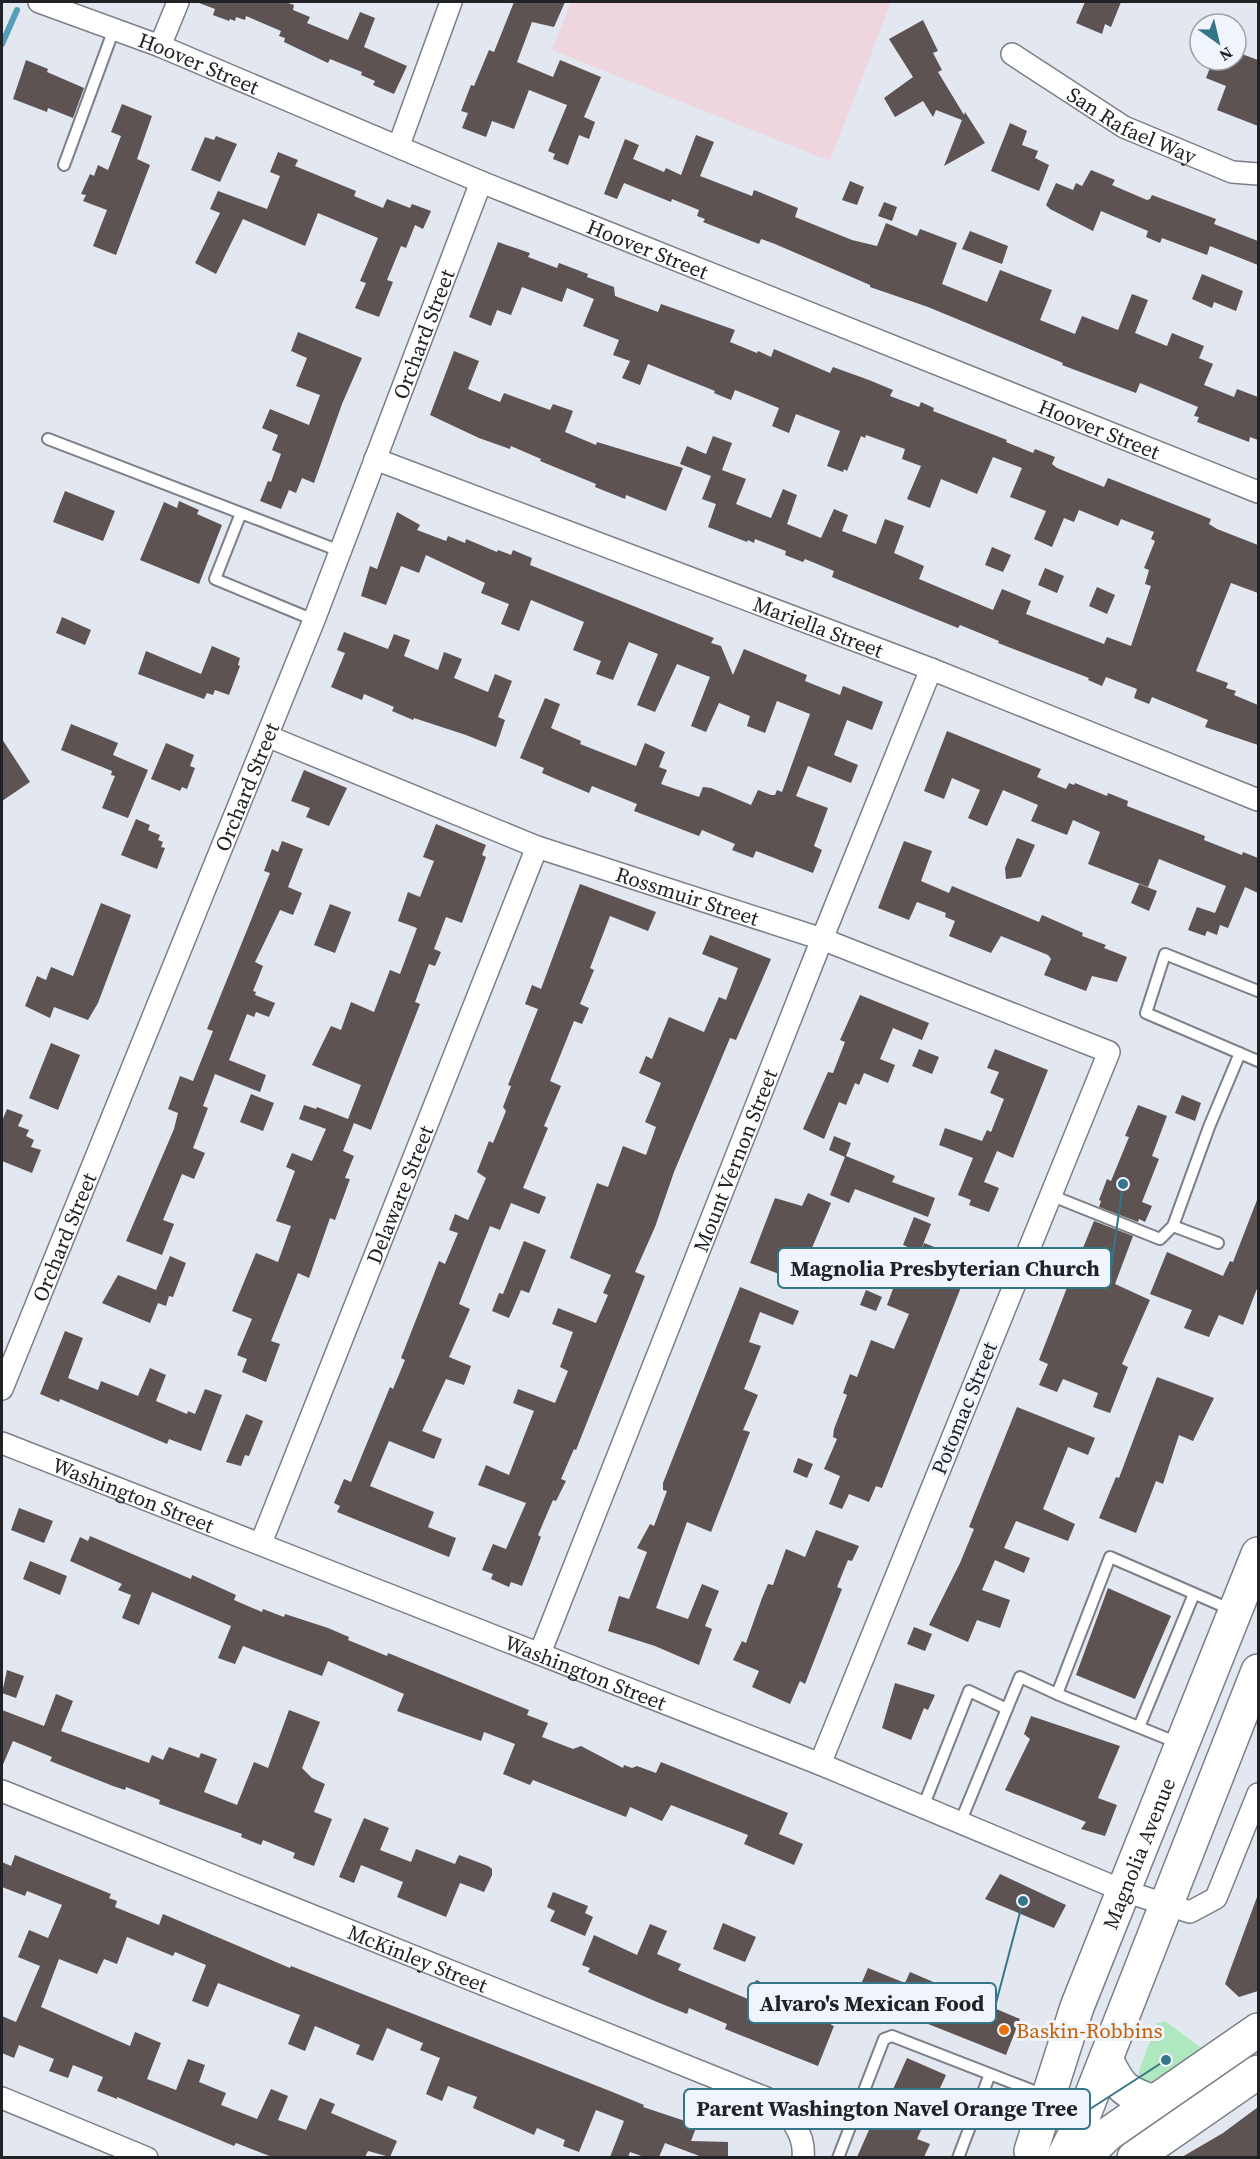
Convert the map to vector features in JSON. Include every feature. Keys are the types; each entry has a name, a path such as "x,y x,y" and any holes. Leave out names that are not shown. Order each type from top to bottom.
{"main road":[{"name":"Magnolia Avenue","path":"1033,2157 1031,2151 1047,2096 1077,2007 1258,1554"},
{"name":"Magnolia Avenue","path":"1063,2157 1081,2122 1258,1671"},
{"path":"1083,2157 1108,2134 1258,2030"},
{"path":"1106,2059 1117,2082 1127,2093 1154,2102"},
{"path":"1134,2157 1258,2072"}],"street":[{"name":"Hoover Street","path":"39,2 160,46 399,145 481,182 1258,492"},
{"path":"160,46 178,2"},
{"path":"399,145 451,2"},
{"name":"San Rafael Way","path":"1012,54 1124,127 1232,172 1258,174"},
{"name":"Orchard Street","path":"2,1389 314,620 481,182"},
{"name":"Mariella Street","path":"375,459 931,669 1258,800"},
{"name":"Mount Vernon Street","path":"540,1653 931,669"},
{"name":"Rossmuir Street","path":"267,736 537,847 822,939 1108,1052"},
{"name":"Delaware Street","path":"261,1543 537,847"},
{"name":"Potomac Street","path":"820,1764 1108,1052"},
{"name":"Washington Street","path":"2,1443 820,1764 1124,1891 1167,1906 1190,1912 1216,1898 1254,1816 1258,1794"},
{"name":"McKinley Street","path":"2,1791 766,2098 783,2109 799,2131 803,2157"},
{"path":"2,2098 147,2157"}],"lane":[{"path":"64,165 114,29"},
{"path":"48,439 340,550"},
{"path":"241,513 215,579 314,620"},
{"path":"1258,992 1165,954 1146,1013 1258,1061"},
{"path":"1050,1196 1160,1239 1173,1226 1209,1127 1240,1053"},
{"path":"1173,1226 1218,1243"},
{"path":"1057,1694 1110,1557 1236,1612"},
{"path":"1139,1727 1194,1594"},
{"path":"960,1823 1020,1677 1182,1745"},
{"path":"923,1807 969,1691 1007,1709"},
{"path":"838,2157 884,2039 892,2036 1047,2096"},
{"path":"958,2157 990,2074"}],"shaded area":[{"path":"571,2 891,2 830,161 552,50"}],"green space":[{"path":"1165,2021 1204,2050 1164,2078 1156,2081 1139,2079 1139,2071 1157,2023"}],"building":[{"path":"285,2 294,5 293,10 310,17 307,23 348,40 360,12 375,18 364,47 407,66 394,94 373,85 375,81 361,75 362,72 330,59 328,63 284,42 285,38 279,36 281,31 246,16 245,20 236,17 235,21 230,19 229,21 213,15 215,9 199,3"},
{"path":"514,2 565,2 554,27 532,22 517,62 553,77 560,60 601,77 584,117 595,122 589,139 579,135 568,165 553,159 555,154 548,151 567,105 529,90 514,129 492,121 486,137 462,128 468,113 461,111 471,85 474,86 489,50 494,52"},
{"path":"1085,2 1121,2 1111,27 1105,24 1102,34 1076,23"},
{"path":"923,20 938,51 933,53 942,70 938,72 964,115 965,112 985,143 944,166 962,120 936,110 933,117 923,101 895,117 884,98 913,77 889,39"},
{"path":"1248,56 1258,60 1258,126 1217,110 1226,86 1206,78 1208,72 1248,72"},
{"path":"26,60 84,88 73,118 48,108 47,112 13,99"},
{"path":"122,104 152,116 137,159 150,165 116,255 93,246 107,210 83,201 86,195 81,194 90,174 94,176 98,165 108,170 121,136 111,132"},
{"path":"1010,123 1027,131 1022,145 1038,151 1035,158 1049,165 1039,191 991,171"},
{"path":"696,135 714,142 700,176 752,196 754,190 798,208 795,217 852,240 877,246 886,223 917,236 920,229 957,243 942,284 987,302 1000,270 1052,290 1040,320 1075,334 1082,316 1118,330 1132,294 1148,300 1135,333 1167,346 1172,333 1204,346 1199,358 1213,364 1204,385 1234,397 1237,389 1258,397 1258,440 1250,437 1249,442 1197,422 1199,417 1194,416 1198,407 1140,383 1136,393 1062,365 1063,363 928,307 870,287 870,285 775,244 761,239 759,244 703,222 705,219 697,216 699,210 672,199 671,202 624,183 617,199 604,194 625,139 639,145 633,159 664,172 666,168 681,175"},
{"path":"216,136 237,144 220,182 191,170 205,137 214,140"},
{"path":"278,152 298,160 295,166 356,191 354,196 383,208 387,199 410,208 412,204 431,211 423,229 415,225 406,248 401,246 387,280 393,282 379,317 355,308 366,283 360,281 378,238 318,213 305,246 243,219 216,274 195,263 220,213 210,209 218,191 267,209 280,176 270,172"},
{"path":"1091,170 1115,180 1112,185 1147,200 1152,195 1216,219 1214,224 1258,241 1258,265 1210,246 1207,255 1162,238 1160,243 1146,237 1148,231 1101,211 1093,231 1046,205 1056,183 1073,190 1076,183 1082,186"},
{"path":"850,181 864,187 857,205 842,200"},
{"path":"884,202 897,207 892,221 878,216"},
{"path":"970,231 1008,246 1002,264 962,249"},
{"path":"498,242 530,253 528,257 557,268 559,263 588,274 587,277 614,287 615,296 658,312 661,304 735,330 730,342 757,353 758,351 771,357 774,349 830,373 833,367 869,380 893,390 890,396 919,407 921,402 934,408 933,411 1007,440 1006,442 1033,453 1035,449 1055,457 1052,464 1057,468 1104,487 1108,478 1211,519 1209,524 1217,529 1258,545 1258,593 1231,583 1196,671 1228,683 1226,688 1236,691 1234,695 1258,705 1258,745 1205,727 1208,720 1152,697 1149,704 1134,698 1137,689 1106,677 1102,686 1088,680 1089,678 998,643 999,641 960,625 958,628 832,577 834,571 805,559 803,562 785,555 786,551 755,539 754,543 748,540 747,542 708,527 716,504 702,499 711,476 680,464 687,446 706,454 713,436 732,443 722,470 746,479 736,504 771,518 783,489 797,495 787,524 821,538 834,509 848,515 842,531 876,544 885,519 904,526 894,553 924,566 919,579 993,610 1002,589 1031,601 1026,614 1104,644 1107,637 1131,646 1151,586 1145,584 1149,570 1144,568 1155,541 1151,539 1154,532 1121,519 1118,526 1079,510 1074,522 1064,518 1052,547 1034,539 1046,511 1010,497 1022,468 993,457 977,494 941,479 930,508 907,499 921,466 902,459 905,449 866,435 865,438 861,436 847,471 844,469 843,472 827,466 840,431 796,414 789,433 772,426 779,408 735,390 731,400 714,393 715,391 648,364 640,385 622,378 630,361 613,355 619,340 583,326 594,299 567,288 562,302 522,287 511,315 497,310 491,326 469,317"},
{"path":"1202,274 1243,291 1236,311 1214,302 1212,308 1192,299"},
{"path":"298,332 362,358 342,404 314,483 302,478 296,493 289,490 281,509 260,501 268,481 271,482 281,454 272,450 278,435 262,428 270,409 309,425 320,395 296,386 307,358 291,351"},
{"path":"454,351 479,361 468,389 500,402 504,393 550,410 553,404 573,411 565,432 596,445 597,442 683,468 666,511 626,495 625,499 595,487 596,484 540,461 541,459 511,446 510,449 479,438 430,415"},
{"path":"65,491 115,511 103,541 53,522"},
{"path":"179,501 199,510 197,514 222,525 199,584 140,560 164,502 177,508"},
{"path":"397,512 420,525 417,530 446,541 448,536 465,543 466,539 497,552 498,550 511,555 513,550 532,558 530,565 714,638 711,643 721,646 733,675 744,649 807,675 805,681 840,695 843,686 883,702 872,730 847,720 834,755 858,765 851,783 808,766 796,796 828,808 814,846 822,850 813,873 756,851 753,858 732,850 735,844 702,830 699,836 634,811 637,804 592,786 589,793 542,773 544,768 520,758 545,698 560,704 551,728 581,741 580,744 636,766 645,743 665,752 659,767 667,770 661,784 699,797 703,787 711,788 751,805 758,790 771,795 775,795 777,790 782,792 810,714 777,701 765,733 747,726 750,716 719,703 706,732 691,726 710,677 677,664 655,712 637,705 658,654 629,642 613,680 596,674 601,661 573,650 584,622 531,600 519,631 501,624 509,604 481,593 485,583 426,555 419,573 401,566 386,605 361,596 370,566 377,569"},
{"path":"992,547 1011,555 1003,572 985,565"},
{"path":"1045,568 1064,576 1057,593 1038,585"},
{"path":"1097,587 1115,595 1107,614 1089,606"},
{"path":"62,617 91,630 85,645 56,633"},
{"path":"344,632 388,649 394,634 410,640 404,656 438,670 444,652 462,659 454,678 488,692 495,674 512,681 498,717 505,720 496,747 414,718 413,720 392,711 394,707 364,694 362,700 331,687 345,653 337,650"},
{"path":"212,646 240,658 238,665 240,666 229,695 215,690 213,695 207,693 204,699 138,674 146,651 201,674"},
{"path":"71,724 118,743 113,755 148,770 128,818 102,808 115,776 111,775 112,771 61,750"},
{"path":"947,731 1041,769 1037,777 1066,789 1069,783 1074,785 1075,783 1107,796 1108,793 1128,801 1127,806 1205,836 1204,840 1242,855 1243,852 1258,858 1258,893 1245,887 1228,928 1220,925 1217,935 1207,931 1205,936 1188,930 1197,907 1215,913 1226,886 1159,859 1148,887 1088,864 1100,832 1073,820 1067,835 1031,821 1038,805 1003,790 987,826 968,818 980,790 952,778 944,799 924,791"},
{"path":"2,739 30,782 2,801"},
{"path":"166,743 194,755 190,766 195,768 187,789 182,787 180,791 151,779"},
{"path":"304,770 347,788 329,826 306,817 310,808 291,801"},
{"path":"136,819 150,825 148,830 160,835 158,840 163,842 161,847 165,848 157,869 121,855"},
{"path":"436,824 486,845 482,855 486,857 462,923 446,917 434,949 441,952 435,966 429,964 415,1002 420,1004 371,1130 354,1123 343,1151 354,1156 345,1178 350,1179 335,1220 330,1218 309,1278 298,1273 271,1341 280,1344 266,1382 242,1372 247,1359 237,1355 252,1319 232,1311 256,1253 278,1262 291,1226 276,1221 295,1171 286,1167 292,1153 312,1161 326,1129 299,1119 304,1105 316,1109 317,1107 348,1119 361,1085 312,1065 331,1026 341,1030 351,1002 374,1012 390,970 400,974 417,928 398,921 408,892 420,897 434,861 423,857"},
{"path":"1017,838 1035,845 1021,877 1006,879 1005,868"},
{"path":"282,841 303,849 288,887 302,893 293,915 280,910 255,962 263,966 253,991 256,992 255,995 275,1003 269,1017 256,1012 254,1017 247,1014 229,1060 266,1075 260,1092 215,1074 203,1106 208,1108 193,1148 205,1153 194,1179 182,1174 163,1220 174,1224 162,1255 126,1241 174,1129 178,1113 168,1109 180,1076 193,1081 213,1031 207,1029 270,873 264,871 272,849 278,852"},
{"path":"904,841 932,851 921,881 949,893 952,886 1039,922 1042,915 1083,933 1082,936 1106,945 1104,948 1127,957 1117,982 1092,976 1086,991 1044,975 1051,959 1048,955 1001,936 991,953 949,936 955,921 945,917 946,913 917,902 909,920 878,908"},
{"path":"580,884 656,912 648,931 610,916 590,968 594,970 580,1004 589,1008 582,1024 574,1021 550,1081 561,1086 544,1126 548,1128 523,1188 546,1197 539,1214 511,1203 500,1230 490,1226 459,1304 470,1309 449,1357 471,1366 464,1385 446,1379 422,1431 442,1439 434,1459 389,1441 370,1486 434,1512 428,1527 456,1538 449,1557 337,1512 340,1506 334,1503 344,1479 351,1482 390,1387 393,1389 405,1360 401,1358 439,1261 445,1264 458,1233 449,1230 455,1214 468,1220 486,1178 477,1172 489,1141 493,1143 506,1111 503,1107 511,1086 508,1085 538,1009 525,1004 532,985 541,989"},
{"path":"1139,884 1157,891 1149,911 1131,903"},
{"path":"101,903 131,915 98,1003 88,1020 54,1007 50,1018 25,1006 37,976 46,980 51,967 73,976"},
{"path":"330,904 351,912 335,953 314,945"},
{"path":"710,935 771,959 736,1040 730,1038 674,1172 655,1227 635,1272 645,1276 576,1450 574,1449 561,1479 566,1481 556,1501 553,1500 538,1535 541,1537 522,1586 511,1582 509,1587 491,1579 493,1574 482,1570 493,1544 506,1549 526,1503 478,1485 486,1465 509,1475 534,1411 513,1403 518,1389 555,1403 568,1371 560,1367 573,1332 552,1324 558,1308 596,1323 608,1295 603,1293 611,1275 570,1258 597,1183 608,1187 623,1146 646,1155 656,1127 645,1122 661,1083 639,1073 646,1056 652,1059 669,1017 704,1032 719,997 726,1000 738,968 702,954"},
{"path":"860,995 929,1023 922,1040 893,1028 880,1059 895,1065 888,1083 864,1073 859,1085 855,1083 846,1105 839,1102 824,1139 803,1129 828,1072 833,1073 845,1042 840,1040"},
{"path":"51,1043 80,1055 58,1110 29,1098"},
{"path":"919,1049 939,1057 932,1074 912,1066"},
{"path":"995,1049 1048,1070 1013,1158 997,1151 984,1182 999,1188 989,1212 969,1205 971,1200 958,1195 973,1158 939,1145 945,1128 982,1141 987,1130 991,1132 1004,1099 990,1093 999,1072 987,1068"},
{"path":"251,1094 274,1103 263,1131 240,1122"},
{"path":"1182,1095 1201,1103 1195,1121 1175,1113"},
{"path":"1138,1105 1167,1116 1152,1156 1159,1159 1142,1202 1152,1206 1145,1222 1139,1219 1138,1222 1099,1207 1101,1201 1099,1200 1107,1179 1111,1181 1129,1137 1125,1136"},
{"path":"7,1109 23,1115 18,1126 29,1130 26,1136 34,1140 31,1147 41,1150 32,1173 2,1161 2,1121"},
{"path":"834,1136 851,1143 846,1156 895,1176 892,1182 935,1198 928,1217 855,1189 849,1203 830,1195 845,1157 829,1150"},
{"path":"808,1193 831,1203 806,1262 811,1264 803,1283 750,1263 775,1198 802,1206"},
{"path":"1257,1200 1258,1286 1243,1325 1219,1315 1209,1337 1184,1328 1192,1310 1150,1294 1167,1252 1223,1276 1230,1261 1233,1262"},
{"path":"914,1217 931,1224 920,1252 903,1245"},
{"path":"1094,1221 1133,1236 1115,1284 1150,1300 1122,1364 1128,1367 1110,1413 1093,1407 1098,1393 1063,1379 1057,1392 1039,1385 1048,1364 1039,1360 1068,1285 1063,1283 1074,1258 1078,1260"},
{"path":"524,1241 546,1250 529,1293 521,1290 509,1318 492,1311 499,1293 503,1294"},
{"path":"924,1243 968,1260 962,1276 965,1277 882,1488 876,1486 869,1502 849,1494 842,1509 829,1504 840,1476 824,1469 837,1439 833,1437 834,1429 847,1395 843,1393 850,1374 857,1377 871,1340 894,1349 909,1314 887,1305 897,1278 909,1282"},
{"path":"170,1256 186,1263 173,1297 169,1296 166,1306 158,1303 150,1323 102,1303 118,1275 156,1290"},
{"path":"740,1287 799,1311 793,1325 760,1312 749,1342 761,1346 744,1389 758,1395 743,1430 750,1432 711,1532 687,1522 656,1608 688,1619 702,1584 719,1591 705,1626 712,1629 699,1665 655,1646 608,1631 619,1596 629,1599 647,1552 637,1548 650,1524 654,1526 667,1491 663,1490 663,1483"},
{"path":"866,1290 882,1297 876,1311 860,1305"},
{"path":"65,1331 83,1338 68,1378 98,1390 101,1381 138,1396 150,1368 166,1375 156,1401 187,1414 188,1411 195,1414 205,1389 222,1395 201,1451 169,1439 167,1444 60,1399 59,1402 40,1394"},
{"path":"1157,1377 1214,1398 1193,1441 1179,1435 1163,1484 1156,1481 1136,1533 1099,1518 1116,1477 1119,1478"},
{"path":"1017,1407 1095,1438 1088,1455 1068,1447 1043,1509 1075,1524 1068,1541 1016,1521 1004,1548 1030,1558 1024,1573 995,1560 982,1590 1010,1600 1000,1628 977,1620 968,1642 929,1625 974,1529 969,1527"},
{"path":"246,1414 263,1421 249,1456 245,1455 241,1466 226,1462"},
{"path":"798,1458 813,1464 807,1478 793,1472"},
{"path":"19,1508 53,1521 44,1543 11,1530"},
{"path":"816,1530 859,1546 852,1561 848,1560 837,1587 842,1589 805,1684 800,1681 790,1704 752,1687 759,1671 733,1660 742,1641 746,1643 762,1598 768,1584 773,1585 786,1549 805,1557"},
{"path":"90,1536 191,1579 192,1575 236,1595 234,1600 262,1612 263,1609 284,1617 285,1614 328,1628 349,1637 348,1640 387,1656 388,1653 529,1710 527,1715 548,1723 542,1737 573,1749 581,1746 623,1768 624,1765 632,1768 637,1766 656,1773 661,1762 788,1813 779,1834 803,1844 794,1865 744,1844 748,1835 671,1805 662,1821 630,1807 626,1817 533,1780 530,1785 503,1774 515,1744 484,1732 481,1741 397,1711 404,1694 328,1661 322,1676 243,1646 235,1664 218,1658 231,1626 152,1592 139,1625 122,1618 131,1595 118,1590 122,1584 70,1561 80,1537 88,1541"},
{"path":"30,1561 67,1576 60,1595 23,1579"},
{"path":"1108,1588 1171,1616 1135,1699 1076,1675"},
{"path":"914,1627 932,1634 925,1651 907,1644"},
{"path":"7,1670 24,1676 16,1698 2,1693"},
{"path":"895,1683 935,1695 928,1710 924,1708 911,1740 882,1728"},
{"path":"56,1694 73,1701 61,1731 149,1763 152,1755 163,1760 169,1747 199,1758 201,1753 217,1759 204,1792 237,1805 254,1762 268,1768 289,1710 320,1722 302,1768 312,1778 325,1784 314,1812 332,1819 314,1866 293,1858 295,1853 263,1840 261,1845 241,1837 242,1834 159,1804 160,1800 126,1787 125,1790 113,1786 50,1761 52,1757 13,1741 2,1767 2,1710 44,1726"},
{"path":"1031,1716 1120,1746 1098,1798 1117,1805 1105,1836 1081,1829 1086,1822 1005,1790 1030,1739 1024,1734"},
{"path":"364,1818 389,1828 380,1850 411,1862 416,1849 455,1864 459,1855 488,1866 492,1869 492,1875 484,1892 460,1883 446,1917 397,1897 403,1882 361,1865 354,1883 339,1877"},
{"path":"15,1855 111,1894 109,1898 117,1901 115,1907 159,1925 163,1914 290,1968 291,1966 610,2091 644,2105 643,2107 697,2125 691,2141 728,2142 728,2157 702,2157 665,2143 659,2157 644,2157 630,2152 628,2157 610,2157 624,2121 596,2110 579,2152 563,2146 565,2140 537,2128 534,2135 473,2108 477,2097 448,2086 442,2101 426,2094 440,2058 420,2050 423,2043 387,2028 373,2061 356,2054 360,2045 315,2026 305,2051 288,2044 300,2015 218,1983 208,2007 192,2001 206,1965 175,1952 173,1956 127,1937 117,1964 104,1959 97,1974 59,1959 41,2007 130,2046 135,2032 161,2043 147,2079 176,2090 188,2059 205,2065 199,2082 226,2093 221,2105 257,2119 271,2089 288,2096 278,2120 306,2130 320,2098 335,2104 331,2113 397,2141 390,2157 368,2151 365,2157 272,2157 236,2143 234,2146 117,2097 117,2099 97,2091 103,2077 73,2065 68,2078 49,2071 54,2059 19,2045 14,2058 2,2053 2,2016 16,2022 40,1966 18,1957 29,1930 48,1938 62,1905 27,1891 25,1896 2,1887 2,1862 11,1866"},
{"path":"1000,1874 1066,1905 1054,1928 985,1899"},
{"path":"553,1892 588,1906 585,1913 593,1917 585,1936 550,1921 555,1911 547,1907"},
{"path":"1257,1897 1258,1991 1239,1997 1225,1984"},
{"path":"723,1923 756,1937 745,1962 713,1949"},
{"path":"650,1924 667,1931 657,1954 681,1964 678,1970 748,1999 756,1980 779,1989 770,2009 805,2023 813,2004 836,2014 831,2025 834,2026 818,2066 725,2029 727,2024 689,2008 687,2014 657,2002 588,1972 590,1968 582,1965 594,1935 637,1955"},
{"path":"868,1968 905,1983 910,1972 1020,2019 1006,2055 893,2010 895,2006 858,1991"},
{"path":"907,2058 946,2075 917,2139 930,2144 924,2157 857,2157 873,2121 878,2123"},
{"path":"1258,2107 1258,2157 1182,2157 1223,2133"}],"waterway":[{"path":"2,44 17,10"}],"place":[{"name":"Magnolia Presbyterian Church","path":"1123,1184"},
{"name":"Alvaro's Mexican Food","path":"1023,1901"},
{"name":"Baskin-Robbins","path":"1004,2030"},
{"name":"Parent Washington Navel Orange Tree","path":"1166,2060"}]}
